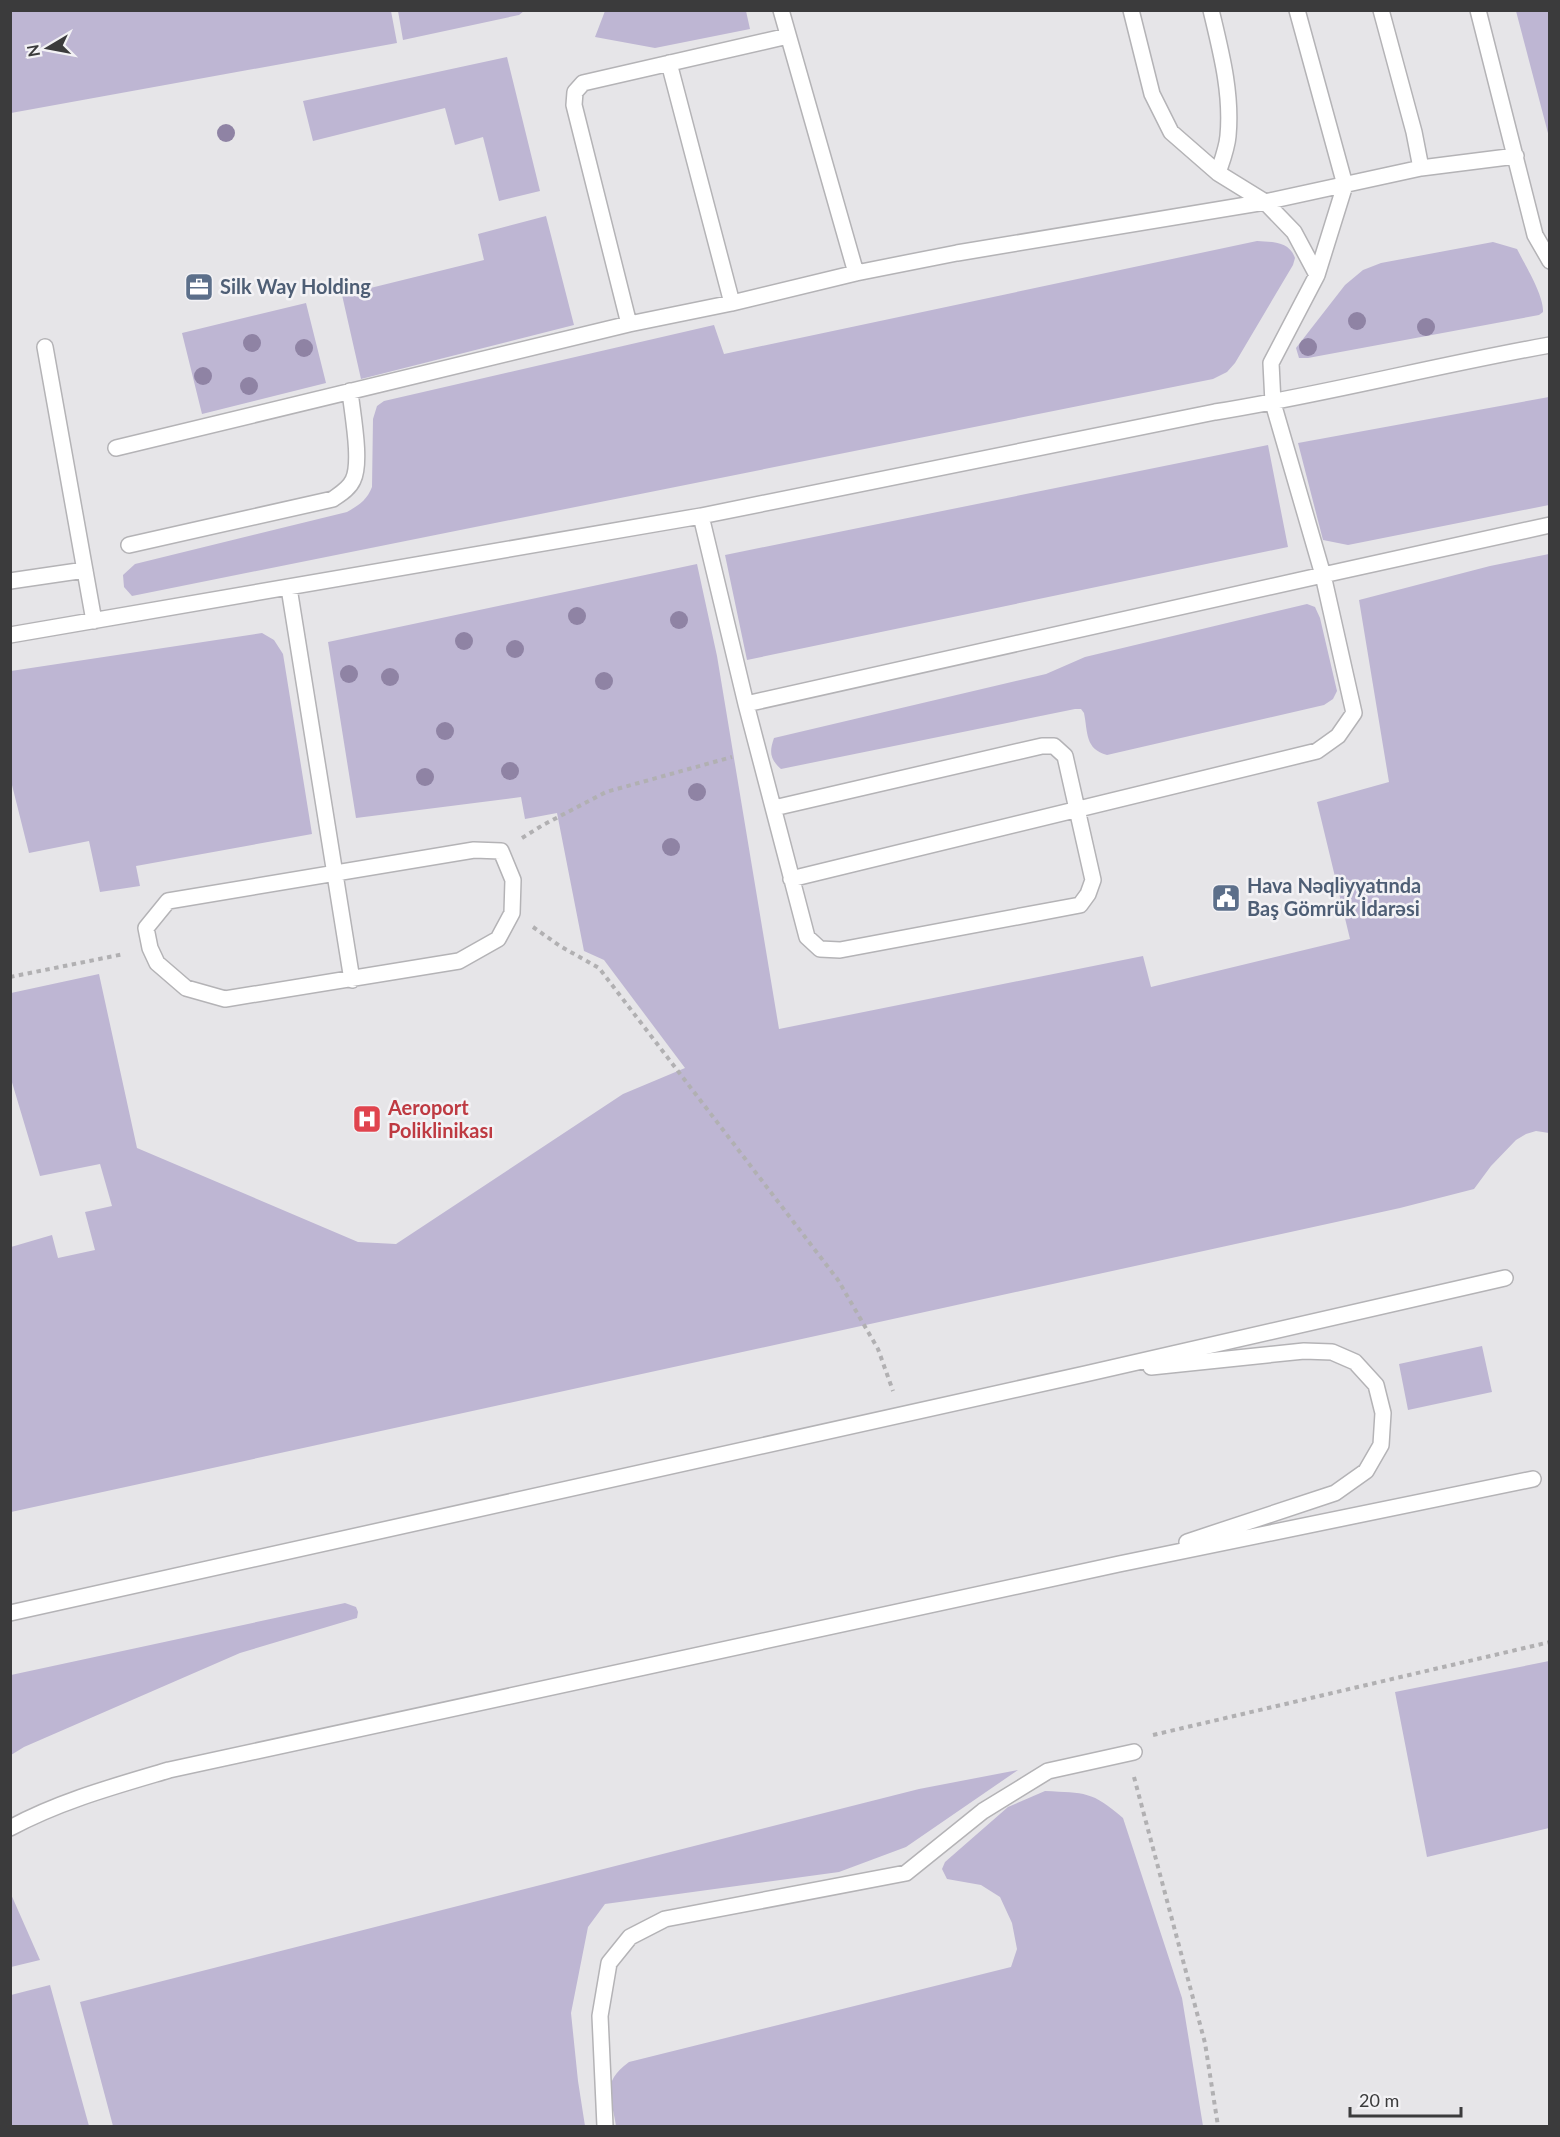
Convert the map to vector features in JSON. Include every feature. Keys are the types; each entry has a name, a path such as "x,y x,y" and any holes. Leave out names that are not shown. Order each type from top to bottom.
{"lane":[{"path":"781,10 856,273"},
{"path":"1131,10 1152,94 1171,132 1218,173 1265,202 1294,232 1317,275"},
{"path":"1211,10 1223,58 1230,108 1228,139 1218,173"},
{"path":"791,879 1317,751 1338,736 1354,713 1323,575 1273,403 1271,363 1317,275 1345,185 1298,10"},
{"path":"1381,10 1414,132 1421,168"},
{"path":"1478,10 1535,235 1550,261"},
{"path":"628,324 574,105 575,92 584,83 789,36"},
{"path":"669,63 732,303"},
{"path":"116,448 628,324 732,303 856,273 957,253 1265,202 1421,168 1516,156"},
{"path":"10,635 701,516 1273,403 1445,365 1550,345"},
{"path":"45,347 94,621"},
{"path":"129,546 333,499 347,489 354,479 357,455 350,391"},
{"path":"701,516 746,704 807,937 820,949 840,950 1080,905 1088,894 1093,880 1065,756 1054,746 1042,746 774,808"},
{"path":"746,704 1550,525"},
{"path":"10,581 85,570"},
{"path":"289,588 352,980"},
{"path":"474,850 501,851 513,880 512,913 498,939 459,961 225,999 186,988 157,963 150,948 146,928 168,901 474,850"},
{"path":"10,1613 1085,1374 1505,1278"},
{"path":"1085,1374 1304,1351 1332,1352 1355,1362 1376,1385 1383,1413 1381,1445 1366,1471 1335,1492 1119,1564"},
{"path":"10,1828 101,1790 169,1770 1119,1564 1533,1479"},
{"path":"605,2127 600,2016 609,1963 630,1937 665,1919 906,1873 983,1811 1048,1771 1134,1752"}],"path":[{"path":"501,851 543,825 606,792 758,751"},
{"path":"512,913 560,946 599,968 838,1280 878,1348 902,1414"},
{"path":"10,977 150,948"},
{"path":"1218,2127 1205,2043 1135,1782 1134,1752 1138,1738 1550,1642"}],"shaded area":[{"path":"11,10 391,11 397,43 11,113"},
{"path":"398,10 524,11 519,15 403,40"},
{"path":"605,11 746,11 750,29 655,48 595,37"},
{"path":"1516,11 1549,11 1549,137"},
{"path":"507,57 540,191 499,201 483,137 455,145 445,108 313,141 303,101"},
{"path":"546,216 574,325 361,379 342,295 484,260 478,234"},
{"path":"1257,241 1274,242 1289,248 1295,258 1293,265 1235,363 1227,372 1213,379 132,596 124,587 123,575 135,564 347,512 359,504 372,487 373,419 377,406 384,401 714,325 724,354"},
{"path":"1493,242 1517,249 1540,297 1543,312 1539,315 1299,358 1296,348 1345,285 1363,270 1381,263"},
{"path":"306,303 326,383 202,414 182,333"},
{"path":"1549,397 1549,505 1348,545 1323,540 1298,443"},
{"path":"1268,445 1288,547 747,660 725,555"},
{"path":"1549,554 1549,1133 1536,1131 1516,1140 1491,1166 1474,1189 1400,1208 11,1512 11,1247 52,1235 58,1258 95,1250 85,1212 112,1206 100,1164 40,1176 11,1079 11,993 99,974 137,1148 358,1242 396,1244 623,1094 685,1068 604,960 584,951 557,813 525,819 521,797 356,818 328,642 697,564 717,656 779,1029 1143,956 1151,987 1350,939 1317,802 1389,782 1359,600 1490,566"},
{"path":"1307,604 1315,607 1320,618 1337,691 1333,699 1324,705 1107,755 1095,749 1091,744 1084,713 1081,709 1075,709 781,769 771,755 774,738 1046,674 1085,657"},
{"path":"262,633 274,640 283,654 312,834 136,866 140,886 100,892 89,841 29,853 11,781 11,671"},
{"path":"1482,1346 1492,1392 1408,1410 1399,1364"},
{"path":"345,1603 356,1607 357,1618 240,1653 24,1747 11,1755 11,1675"},
{"path":"1549,1661 1549,1828 1427,1857 1395,1692"},
{"path":"1018,1770 906,1847 839,1872 605,1904 588,1927 571,2013 585,2126 113,2126 80,2002 919,1789"},
{"path":"1045,1791 1087,1795 1103,1803 1123,1818 1182,1998 1203,2126 616,2126 610,2091 611,2084 614,2077 629,2062 1011,1967 1017,1949 1012,1923 1000,1897 981,1885 947,1879 942,1869 945,1862 1008,1807"},
{"path":"10,1892 40,1960 11,1967 10,1967"},
{"path":"50,1985 89,2126 11,2126 11,1995"}],"place":[{"name":"Silk Way Holding","path":"199,287"},
{"name":"Hava Nəqliyyatında Baş Gömrük İdarəsi","path":"1226,898"},
{"name":"Aeroport Poliklinikası","path":"367,1119"}]}
